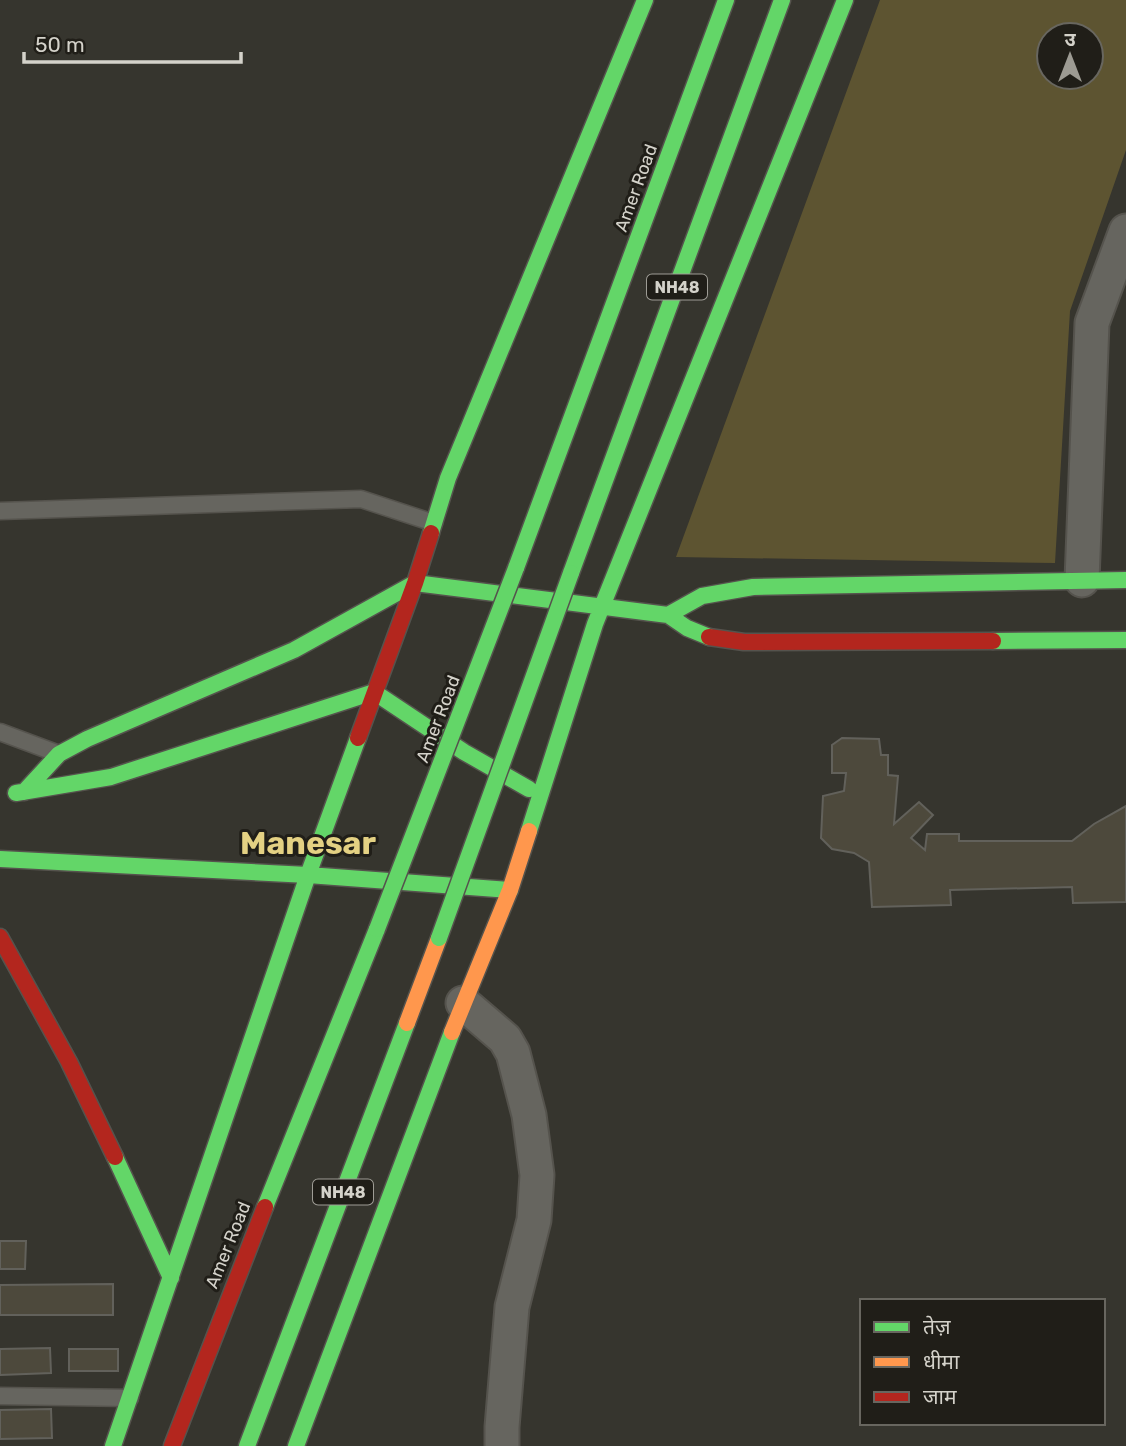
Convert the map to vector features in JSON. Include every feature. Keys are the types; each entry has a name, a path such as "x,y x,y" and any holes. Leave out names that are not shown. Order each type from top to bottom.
{"main road":[{"path":"113,1446 307,875 415,583 448,478 645,0"},
{"name":"Amer Road","path":"172,1446 219,1320 377,929 516,568 726,0"},
{"name":"NH48","path":"247,1446 439,938 782,0"},
{"path":"296,1446 463,1003 510,890 539,795 603,607 845,0"},
{"path":"668,615 702,596 753,587 1126,580"},
{"path":"24,792 59,754 87,739 294,650 415,583 668,615 692,633 717,640 1126,640"},
{"path":"374,692 464,752 539,795"},
{"path":"0,796 111,777 374,692"},
{"path":"0,859 307,875 510,890"},
{"path":"0,937 41,1009 130,1185 171,1278"}],"street":[{"path":"1082,580 1093,323 1112,307 1126,231"},
{"path":"463,1003 505,1040 513,1054 529,1115 537,1175 534,1220 512,1307 502,1446"}],"lane":[{"path":"0,512 361,499 434,523"},
{"path":"0,733 59,754"},
{"path":"0,1395 130,1398"}],"shaded area":[{"path":"880,0 1126,0 1126,150 1070,311 1055,563 676,557"}],"building":[{"path":"842,738 879,739 881,755 888,755 888,775 898,776 894,824 919,802 933,815 911,838 925,850 927,834 959,834 959,841 1072,841 1094,824 1126,806 1126,902 1073,903 1072,887 950,890 951,905 872,907 869,862 854,853 832,849 821,838 823,796 844,791 846,773 832,773 832,745"},
{"path":"0,1241 26,1241 25,1269 0,1269"},
{"path":"113,1284 113,1315 0,1315 0,1285"},
{"path":"50,1348 51,1373 0,1375 0,1349"},
{"path":"69,1349 118,1349 118,1371 69,1371"},
{"path":"51,1409 52,1438 0,1439 0,1410"}],"traffic: fast":[{"path":"431,533 448,478 645,0"},
{"path":"516,568 726,0"},
{"path":"571,573 782,0"},
{"path":"529,831 595,624 845,0"},
{"path":"377,929 516,568"},
{"path":"439,938 571,573"},
{"path":"668,615 702,596 753,587 1126,580"},
{"path":"24,792 59,754 87,739 294,650 415,583 668,615 687,628 709,637"},
{"path":"993,641 1126,640"},
{"path":"16,793 111,777 374,692 464,752 529,789"},
{"path":"113,1446 308,875 358,738"},
{"path":"0,859 308,875 510,890"},
{"path":"265,1207 377,929"},
{"path":"247,1446 407,1023"},
{"path":"296,1446 452,1032"},
{"path":"115,1157 171,1278"}],"traffic: slow":[{"path":"452,1032 510,890 529,831"},
{"path":"407,1023 439,938"}],"traffic: jam":[{"path":"358,738 431,533"},
{"path":"709,637 744,642 993,641"},
{"path":"0,937 69,1062 115,1157"},
{"path":"172,1446 265,1207"}],"district":[{"name":"Manesar","path":"308,843"}]}
